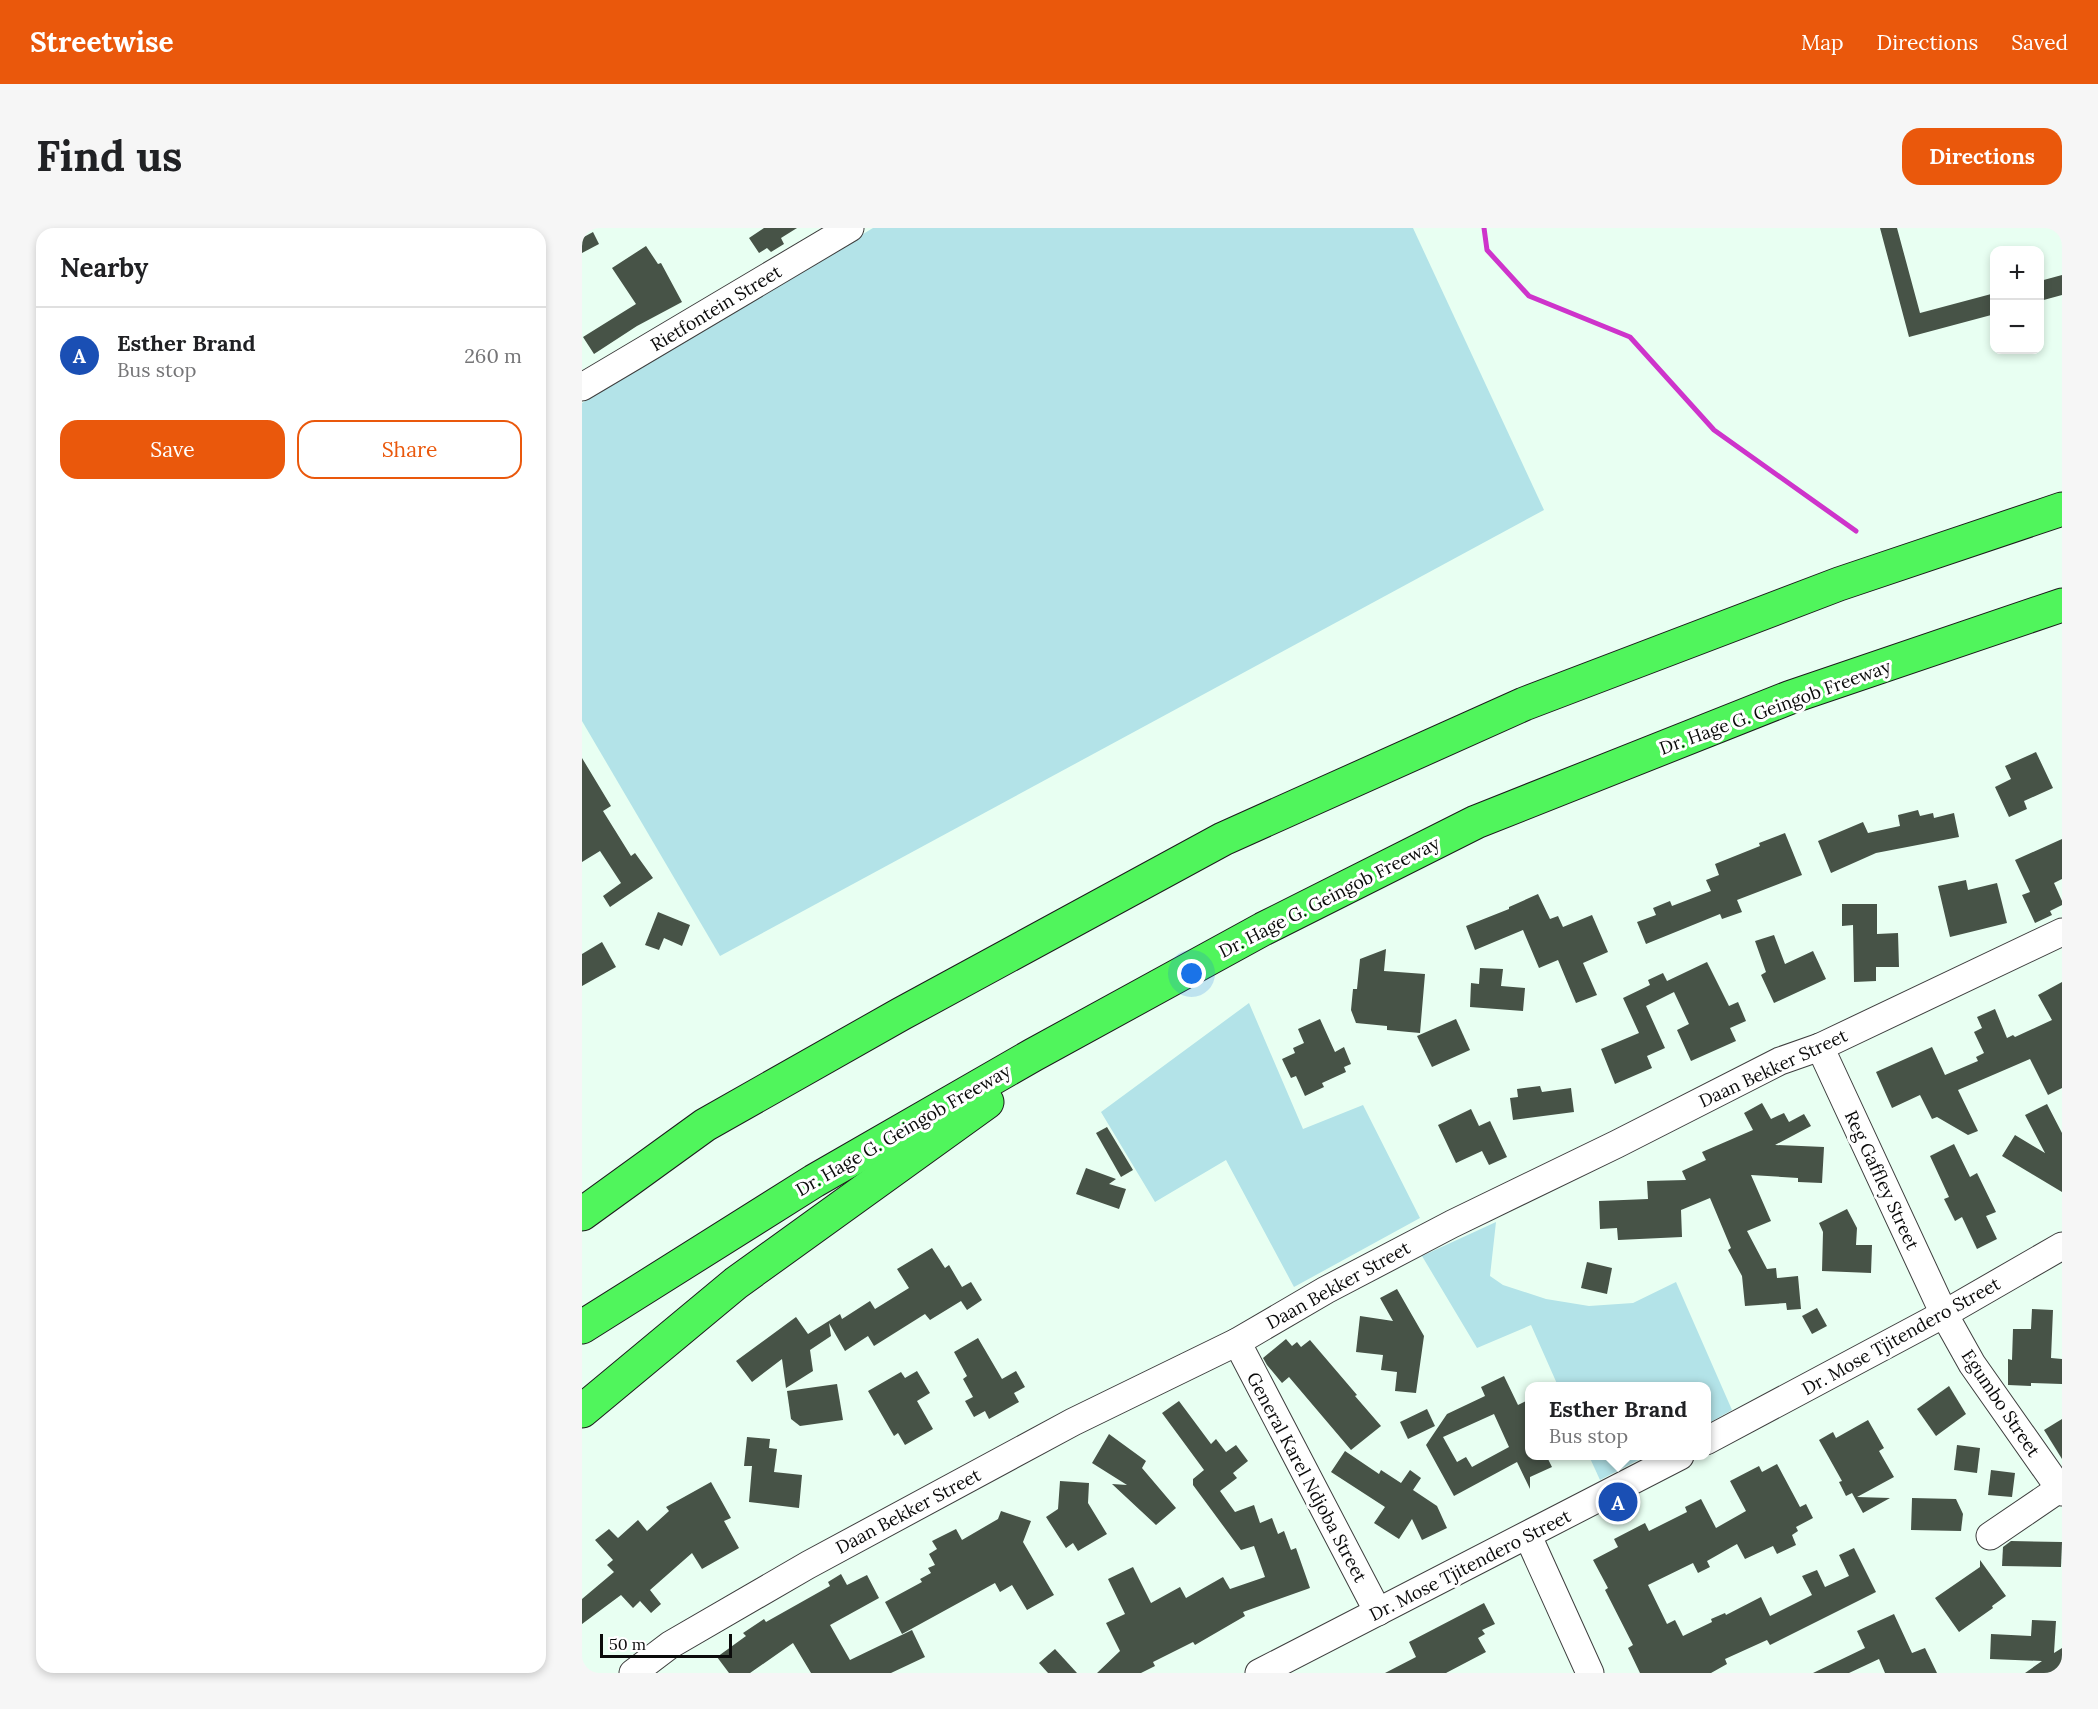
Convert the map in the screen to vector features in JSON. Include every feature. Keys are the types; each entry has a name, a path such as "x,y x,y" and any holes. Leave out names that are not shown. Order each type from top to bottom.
{"highway":[{"path":"582,1190 705,1125 911,1008 1223,839 1524,704 1839,584 2062,509"},
{"name":"Dr. Hage G. Geingob Freeway","path":"582,1327 813,1181 1263,929 1476,822 1791,697 2062,605"},
{"path":"582,1411 736,1283 1107,1015"},
{"path":"582,1214 705,1125"}],"street":[{"name":"Rietfontein Street","path":"582,387 850,228"},
{"name":"Daan Bekker Street","path":"633,1673 670,1645 808,1565 1073,1422 1237,1342 1326,1290 1452,1224 1780,1061 1820,1047 2062,932"},
{"name":"Reg Gaffley Street","path":"1820,1047 1944,1314"},
{"name":"Dr. Mose Tjitendero Street","path":"1711,1440 1944,1314 2062,1246"},
{"name":"Egumbo Street","path":"1944,1314 1972,1364 2061,1490 1990,1536"},
{"name":"General Karel Ndjoba Street","path":"1237,1342 1378,1612"},
{"name":"Dr. Mose Tjitendero Street","path":"1259,1673 1528,1536 1671,1460"},
{"path":"1528,1536 1590,1673"}],"shaded area":[{"path":"873,228 1413,228 1544,510 720,956 582,721 582,403"},
{"path":"1249,1003 1303,1129 1363,1105 1420,1218 1294,1287 1226,1160 1155,1202 1101,1112"},
{"path":"1496,1222 1490,1276 1503,1285 1546,1299 1589,1306 1633,1303 1676,1282 1732,1410 1711,1422 1711,1382 1556,1382 1531,1325 1477,1348 1422,1256"},
{"path":"1591,1460 1638,1460 1600,1480"}],"building":[{"path":"764,228 797,228 781,238 784,244 771,252 767,248 759,253 749,238"},
{"path":"1880,228 1897,228 1920,313 1990,294 1990,315 1909,337"},
{"path":"593,232 599,244 582,253 582,238"},
{"path":"646,246 658,264 661,263 682,302 637,326 594,354 583,337 636,304 612,268"},
{"path":"2062,275 2062,295 2044,300 2044,280"},
{"path":"2036,752 2053,788 2024,801 2027,809 2009,817 1995,787 2011,779 2005,766"},
{"path":"582,758 611,806 603,811 631,856 635,853 653,878 610,907 603,896 621,883 600,851 582,862"},
{"path":"1918,810 1920,816 1933,813 1934,818 1954,813 1959,837 1876,853 1831,873 1818,841 1863,822 1868,833 1900,826 1898,815"},
{"path":"1785,833 1802,875 1737,900 1742,912 1722,919 1720,914 1646,944 1637,922 1656,915 1653,908 1670,901 1672,906 1711,891 1706,880 1719,875 1715,864"},
{"path":"2062,839 2062,879 2054,883 2062,905 2050,911 2052,915 2035,923 2022,895 2030,892 2015,860"},
{"path":"1966,880 1968,890 1997,883 2007,923 1950,937 1938,886"},
{"path":"1538,894 1550,919 1558,916 1563,927 1592,915 1608,952 1583,963 1597,995 1576,1003 1558,960 1539,968 1523,930 1475,950 1466,926 1509,909"},
{"path":"1842,904 1877,904 1877,934 1898,933 1899,967 1876,967 1876,981 1854,982 1853,925 1842,926"},
{"path":"658,912 690,925 682,946 664,938 659,950 645,945"},
{"path":"1774,935 1785,964 1813,951 1826,979 1774,1003 1761,975 1766,972 1755,941"},
{"path":"602,942 616,967 582,986 582,954"},
{"path":"1386,949 1384,971 1425,974 1420,1033 1387,1030 1387,1026 1356,1023 1351,1010 1353,989 1357,989 1360,959"},
{"path":"1707,962 1729,1006 1738,1002 1746,1021 1730,1028 1736,1041 1691,1061 1677,1030 1689,1024 1674,992 1646,1006 1665,1048 1647,1056 1652,1068 1615,1084 1601,1049 1639,1033 1623,998 1650,985 1648,980 1663,973 1667,981"},
{"path":"1480,968 1503,969 1501,986 1525,988 1523,1011 1470,1007 1471,983 1479,984"},
{"path":"2062,982 2062,1088 2048,1095 2030,1059 1958,1090 1978,1131 1968,1135 1937,1117 1932,1119 1920,1095 1892,1108 1876,1072 1932,1047 1945,1075 1978,1061 1976,1057 1984,1053 1974,1032 1982,1028 1977,1017 1995,1009 2007,1038 2013,1035 2015,1037 2052,1020 2038,995"},
{"path":"1320,1019 1335,1052 1344,1047 1351,1064 1344,1067 1346,1072 1322,1083 1324,1087 1305,1096 1296,1076 1291,1078 1282,1059 1295,1053 1293,1048 1304,1043 1298,1029"},
{"path":"1456,1019 1470,1050 1432,1067 1417,1036"},
{"path":"1540,1086 1542,1092 1571,1088 1574,1112 1513,1120 1510,1098 1518,1097 1517,1089"},
{"path":"1762,1103 1771,1119 1784,1113 1789,1122 1804,1114 1811,1126 1775,1145 1824,1147 1822,1183 1798,1182 1798,1178 1751,1175 1771,1221 1747,1231 1767,1269 1776,1268 1777,1278 1798,1276 1801,1309 1787,1310 1786,1303 1745,1306 1742,1276 1728,1250 1731,1248 1710,1198 1681,1210 1682,1237 1618,1240 1617,1228 1600,1229 1599,1201 1648,1199 1647,1181 1686,1180 1682,1171 1706,1160 1702,1152 1753,1130 1744,1113"},
{"path":"2047,1104 2062,1133 2062,1192 2002,1156 2015,1135 2045,1153 2025,1115"},
{"path":"1471,1109 1479,1126 1490,1121 1507,1157 1489,1165 1482,1151 1456,1163 1438,1125"},
{"path":"1107,1127 1133,1170 1121,1177 1096,1133"},
{"path":"1954,1144 1970,1177 1977,1173 1996,1212 1986,1216 1997,1239 1977,1249 1962,1217 1955,1221 1944,1199 1949,1197 1930,1156"},
{"path":"1086,1168 1116,1179 1109,1184 1126,1189 1119,1209 1076,1194"},
{"path":"1847,1209 1857,1228 1856,1245 1872,1245 1871,1273 1822,1271 1823,1232 1819,1223"},
{"path":"932,1248 945,1268 949,1265 962,1287 971,1282 982,1300 967,1310 961,1301 930,1320 925,1314 874,1346 868,1336 845,1351 829,1323 831,1336 810,1350 813,1371 786,1388 782,1359 752,1382 736,1361 796,1317 808,1334 840,1314 842,1319 870,1301 875,1309 909,1288 897,1269"},
{"path":"1587,1262 1612,1268 1607,1294 1581,1288"},
{"path":"1397,1289 1424,1336 1416,1393 1395,1391 1397,1372 1381,1370 1383,1355 1356,1352 1360,1316 1393,1321 1380,1298"},
{"path":"1817,1308 1827,1326 1812,1334 1802,1316"},
{"path":"2032,1309 2053,1310 2051,1358 2062,1359 2062,1384 2008,1385 2008,1359 2012,1360 2013,1329 2031,1329"},
{"path":"978,1338 1002,1379 1016,1371 1025,1387 1014,1393 1019,1402 989,1419 985,1411 974,1417 965,1401 973,1397 963,1379 967,1376 954,1352"},
{"path":"1286,1339 1292,1346 1297,1342 1301,1347 1310,1340 1381,1426 1351,1450 1289,1377 1282,1383 1267,1365 1263,1358"},
{"path":"917,1371 930,1393 917,1401 933,1429 905,1445 898,1433 894,1436 868,1391 901,1372 905,1378"},
{"path":"1504,1376 1518,1405 1525,1402 1525,1460 1548,1460 1552,1467 1530,1477 1530,1489 1517,1462 1454,1496 1426,1445 1447,1414 1485,1396 1481,1387","holes":["1494,1414 1509,1447 1472,1467 1466,1457 1457,1462 1443,1437"]},
{"path":"837,1384 843,1420 800,1426 791,1419 787,1391"},
{"path":"1949,1386 1966,1414 1936,1436 1917,1409"},
{"path":"1179,1401 1211,1444 1216,1439 1226,1452 1236,1445 1248,1461 1233,1473 1237,1478 1220,1491 1235,1512 1254,1505 1260,1523 1272,1518 1278,1534 1284,1531 1291,1550 1296,1548 1310,1588 1243,1612 1245,1616 1195,1645 1193,1642 1153,1662 1155,1666 1141,1673 1097,1673 1120,1651 1106,1623 1125,1614 1108,1579 1133,1567 1151,1603 1180,1587 1186,1598 1223,1577 1230,1589 1265,1577 1254,1546 1241,1550 1193,1485 1193,1479 1204,1470 1162,1413"},
{"path":"1427,1409 1435,1426 1408,1439 1400,1422"},
{"path":"2062,1419 2062,1459 2044,1430"},
{"path":"1868,1420 1884,1448 1879,1451 1894,1477 1857,1497 1890,1498 1863,1513 1852,1493 1846,1496 1839,1482 1842,1481 1819,1440 1833,1432 1836,1438"},
{"path":"1109,1434 1146,1461 1142,1468 1176,1508 1156,1525 1112,1484 1127,1485 1092,1463"},
{"path":"747,1437 770,1439 769,1448 777,1449 774,1472 802,1475 799,1508 749,1502 752,1466 744,1466"},
{"path":"1957,1445 1980,1448 1977,1473 1954,1470"},
{"path":"1345,1451 1379,1474 1381,1470 1401,1483 1410,1470 1421,1478 1413,1490 1437,1506 1447,1528 1422,1540 1412,1519 1399,1539 1374,1523 1385,1507 1331,1472"},
{"path":"1777,1464 1800,1507 1806,1504 1813,1518 1796,1527 1798,1531 1792,1535 1796,1545 1777,1554 1773,1546 1745,1559 1737,1544 1707,1561 1710,1567 1698,1573 1693,1563 1648,1585 1667,1624 1675,1620 1683,1636 1712,1622 1711,1619 1725,1613 1726,1615 1761,1597 1770,1616 1812,1595 1802,1576 1817,1570 1825,1587 1849,1576 1839,1555 1854,1548 1876,1592 1770,1645 1767,1640 1725,1659 1727,1664 1711,1673 1640,1673 1628,1648 1633,1645 1605,1590 1608,1588 1593,1560 1618,1547 1614,1539 1645,1523 1649,1531 1687,1512 1685,1507 1701,1499 1716,1528 1746,1511 1730,1481 1759,1466 1762,1472"},
{"path":"1991,1470 2015,1473 2012,1497 1988,1495"},
{"path":"1060,1481 1089,1483 1088,1503 1107,1534 1078,1551 1073,1543 1066,1548 1046,1517 1058,1509"},
{"path":"711,1482 731,1518 724,1521 739,1548 702,1569 692,1553 650,1590 661,1604 651,1613 640,1601 633,1608 621,1595 582,1624 582,1599 614,1572 607,1565 613,1560 595,1540 609,1529 618,1538 638,1520 647,1531 669,1511 666,1507"},
{"path":"1912,1498 1956,1499 1963,1514 1961,1531 1911,1530"},
{"path":"1001,1511 1031,1521 1023,1542 1054,1595 1027,1610 1012,1585 1000,1592 995,1583 902,1634 885,1602 922,1582 920,1579 931,1573 928,1568 935,1565 929,1554 937,1549 932,1541 956,1529 962,1540 998,1519"},
{"path":"2011,1541 2062,1542 2061,1567 2002,1566 2003,1547"},
{"path":"1980,1560 2006,1596 1959,1632 1935,1598 1980,1567"},
{"path":"841,1574 847,1585 867,1575 879,1598 830,1625 850,1660 912,1630 925,1657 891,1673 811,1673 793,1643 750,1673 729,1673 717,1657 746,1636 743,1633 764,1619 766,1622 830,1586 828,1582"},
{"path":"1484,1603 1495,1624 1482,1630 1485,1634 1478,1638 1486,1652 1446,1673 1385,1673 1416,1657 1409,1642"},
{"path":"1894,1614 1912,1653 1925,1648 1937,1673 1885,1673 1879,1659 1849,1673 1813,1673 1865,1648 1857,1631"},
{"path":"2032,1620 2056,1621 2054,1653 2062,1648 2062,1673 2025,1673 2042,1661 1990,1659 1991,1634 2031,1636"},
{"path":"1055,1649 1077,1673 1048,1673 1039,1663"}],"waterway":[{"path":"1484,228 1487,250 1529,296 1630,337 1714,430 1856,531"}],"place":[{"name":"Esther Brand","path":"1618,1502"}]}
